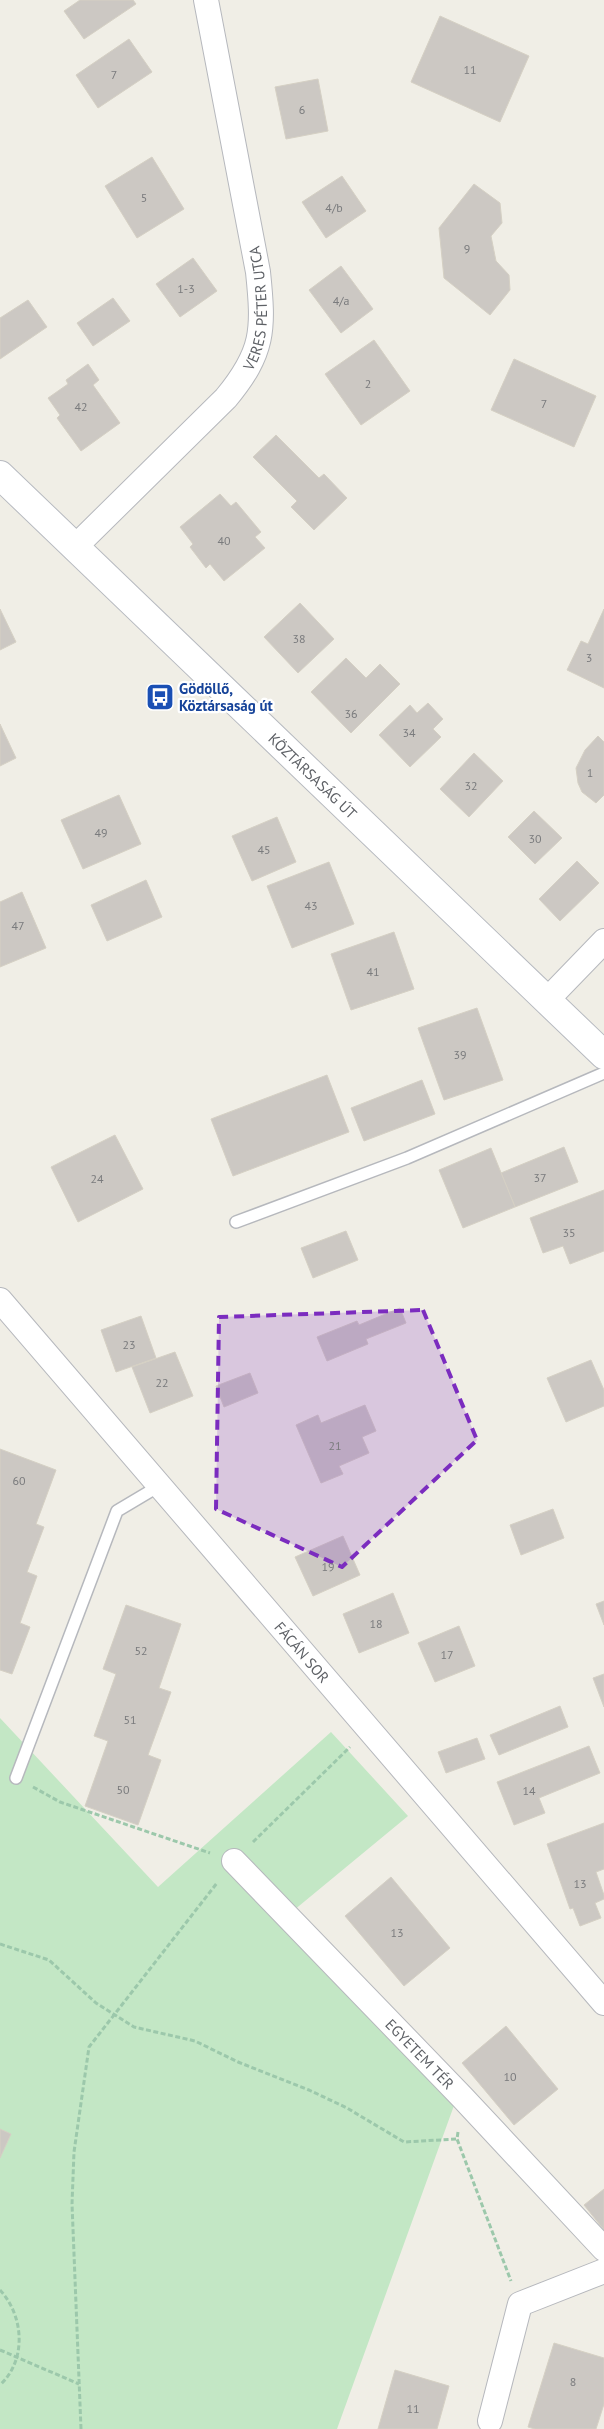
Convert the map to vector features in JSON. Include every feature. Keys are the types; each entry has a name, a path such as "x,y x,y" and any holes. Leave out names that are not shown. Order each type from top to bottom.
{"main road":[{"name":"KÖZTÁRSASÁG ÚT","path":"0,475 604,1055"}],"street":[{"name":"VERES PÉTER UTCA","path":"74,548 226,398 244,376 254,358 260,338 262,311 258,272 206,0"},
{"path":"548,1000 604,941"},
{"name":"FÁCÁN SOR","path":"0,1300 604,2003"},
{"name":"EGYETEM TÉR","path":"234,1861 456,2090 604,2249"},
{"path":"490,2421 520,2304 604,2272"}],"lane":[{"path":"236,1222 407,1158 604,1073"},
{"path":"16,1778 117,1511 159,1486"}],"path":[{"path":"81,2429 72,2204 74,2152 90,2047 234,1861 368,1729"},
{"path":"16,1778 60,1802 234,1861"},
{"path":"0,1944 49,1960 96,2003 134,2027 194,2041 238,2062 309,2090 347,2108 404,2142 457,2139 520,2304"},
{"path":"0,2290 14,2310 19,2328 19,2347 16,2357 13,2366 0,2385"},
{"path":"0,2350 80,2384"}],"highlighted area":[{"path":"423,1310 477,1440 342,1567 216,1509 219,1317"}],"green space":[{"path":"0,1718 158,1887 331,1732 408,1816 282,1920 456,2100 337,2429 0,2429"}],"building":[{"path":"80,0 133,0 136,4 84,39 64,11"},
{"path":"440,16 529,56 500,122 411,82"},
{"path":"129,39 152,72 98,108 76,75"},
{"path":"318,79 328,131 286,139 275,87"},
{"path":"152,157 184,209 137,238 105,186"},
{"path":"342,176 366,211 326,238 302,202"},
{"path":"474,184 500,203 502,223 491,236 496,261 509,275 510,290 490,315 444,278 439,228"},
{"path":"193,258 217,291 180,317 156,284"},
{"path":"341,266 373,309 341,333 309,290"},
{"path":"113,298 130,321 93,346 77,323"},
{"path":"28,300 47,327 0,359 0,318"},
{"path":"374,340 410,391 361,425 325,374"},
{"path":"514,359 596,396 574,447 491,410"},
{"path":"88,364 99,380 93,385 120,423 81,451 57,418 60,415 48,398 68,384 66,380"},
{"path":"276,435 319,478 324,474 347,498 314,530 291,507 297,501 253,457"},
{"path":"220,494 231,506 236,502 261,532 255,537 265,548 224,581 210,564 206,568 190,547 193,544 180,527"},
{"path":"300,603 334,639 298,673 264,637"},
{"path":"0,609 16,642 0,650"},
{"path":"604,609 604,688 567,670 581,641 588,644"},
{"path":"346,658 366,678 380,664 400,684 351,733 311,692"},
{"path":"428,703 443,719 433,729 441,737 410,767 379,735 410,705 417,713"},
{"path":"0,724 16,758 0,766"},
{"path":"598,736 604,742 604,795 596,803 582,792 578,783 576,768 585,750"},
{"path":"474,753 503,781 469,817 440,789"},
{"path":"119,795 141,844 83,869 61,820"},
{"path":"534,811 562,838 535,864 508,837"},
{"path":"277,817 296,862 252,881 232,836"},
{"path":"577,861 599,883 560,921 539,899"},
{"path":"329,862 354,924 292,948 267,886"},
{"path":"146,880 162,917 107,941 91,905"},
{"path":"22,892 46,948 0,967 0,902"},
{"path":"394,932 414,989 351,1010 331,954"},
{"path":"477,1008 503,1080 444,1100 418,1028"},
{"path":"327,1075 349,1132 233,1176 211,1119"},
{"path":"422,1080 435,1114 364,1141 351,1108"},
{"path":"115,1135 143,1189 78,1222 51,1167"},
{"path":"564,1147 578,1182 515,1207 501,1173"},
{"path":"491,1148 515,1207 463,1228 439,1170"},
{"path":"604,1190 604,1251 570,1264 563,1246 543,1253 530,1218"},
{"path":"346,1231 358,1260 313,1278 301,1248"},
{"path":"400,1308 406,1323 366,1339 368,1344 327,1361 317,1337 357,1321 359,1325"},
{"path":"141,1316 156,1358 116,1372 101,1330"},
{"path":"175,1352 193,1396 150,1413 132,1367"},
{"path":"591,1360 604,1390 604,1406 566,1422 547,1378"},
{"path":"250,1373 258,1393 224,1407 216,1386"},
{"path":"365,1405 376,1431 362,1437 369,1453 339,1466 343,1474 321,1483 296,1425 318,1415 321,1423"},
{"path":"0,1449 56,1470 36,1524 44,1527 27,1572 37,1576 20,1623 30,1627 12,1674 0,1670"},
{"path":"553,1509 564,1538 521,1555 510,1525"},
{"path":"343,1536 360,1575 313,1596 295,1557"},
{"path":"393,1593 409,1633 359,1653 343,1614"},
{"path":"604,1601 604,1625 596,1604"},
{"path":"126,1605 181,1624 159,1688 171,1692 148,1755 161,1760 138,1825 85,1806 108,1741 94,1736 116,1674 103,1669"},
{"path":"459,1626 475,1666 435,1682 418,1643"},
{"path":"604,1674 604,1707 593,1678"},
{"path":"560,1706 568,1727 499,1755 490,1735"},
{"path":"477,1738 485,1759 446,1773 438,1752"},
{"path":"589,1746 600,1773 539,1798 545,1813 514,1825 497,1782"},
{"path":"604,1823 604,1869 596,1872 604,1899 595,1903 601,1918 580,1926 573,1908 570,1909 547,1844"},
{"path":"391,1877 450,1948 404,1986 345,1916"},
{"path":"506,2026 558,2089 514,2125 462,2063"},
{"path":"0,2129 11,2134 0,2158"},
{"path":"604,2189 604,2230 584,2205"},
{"path":"554,2343 604,2358 604,2404 596,2429 535,2429 528,2427"},
{"path":"395,2370 449,2386 437,2429 378,2429"}],"place":[{"name":"Gödöllő, Köztársaság út","path":"160,697"}]}
